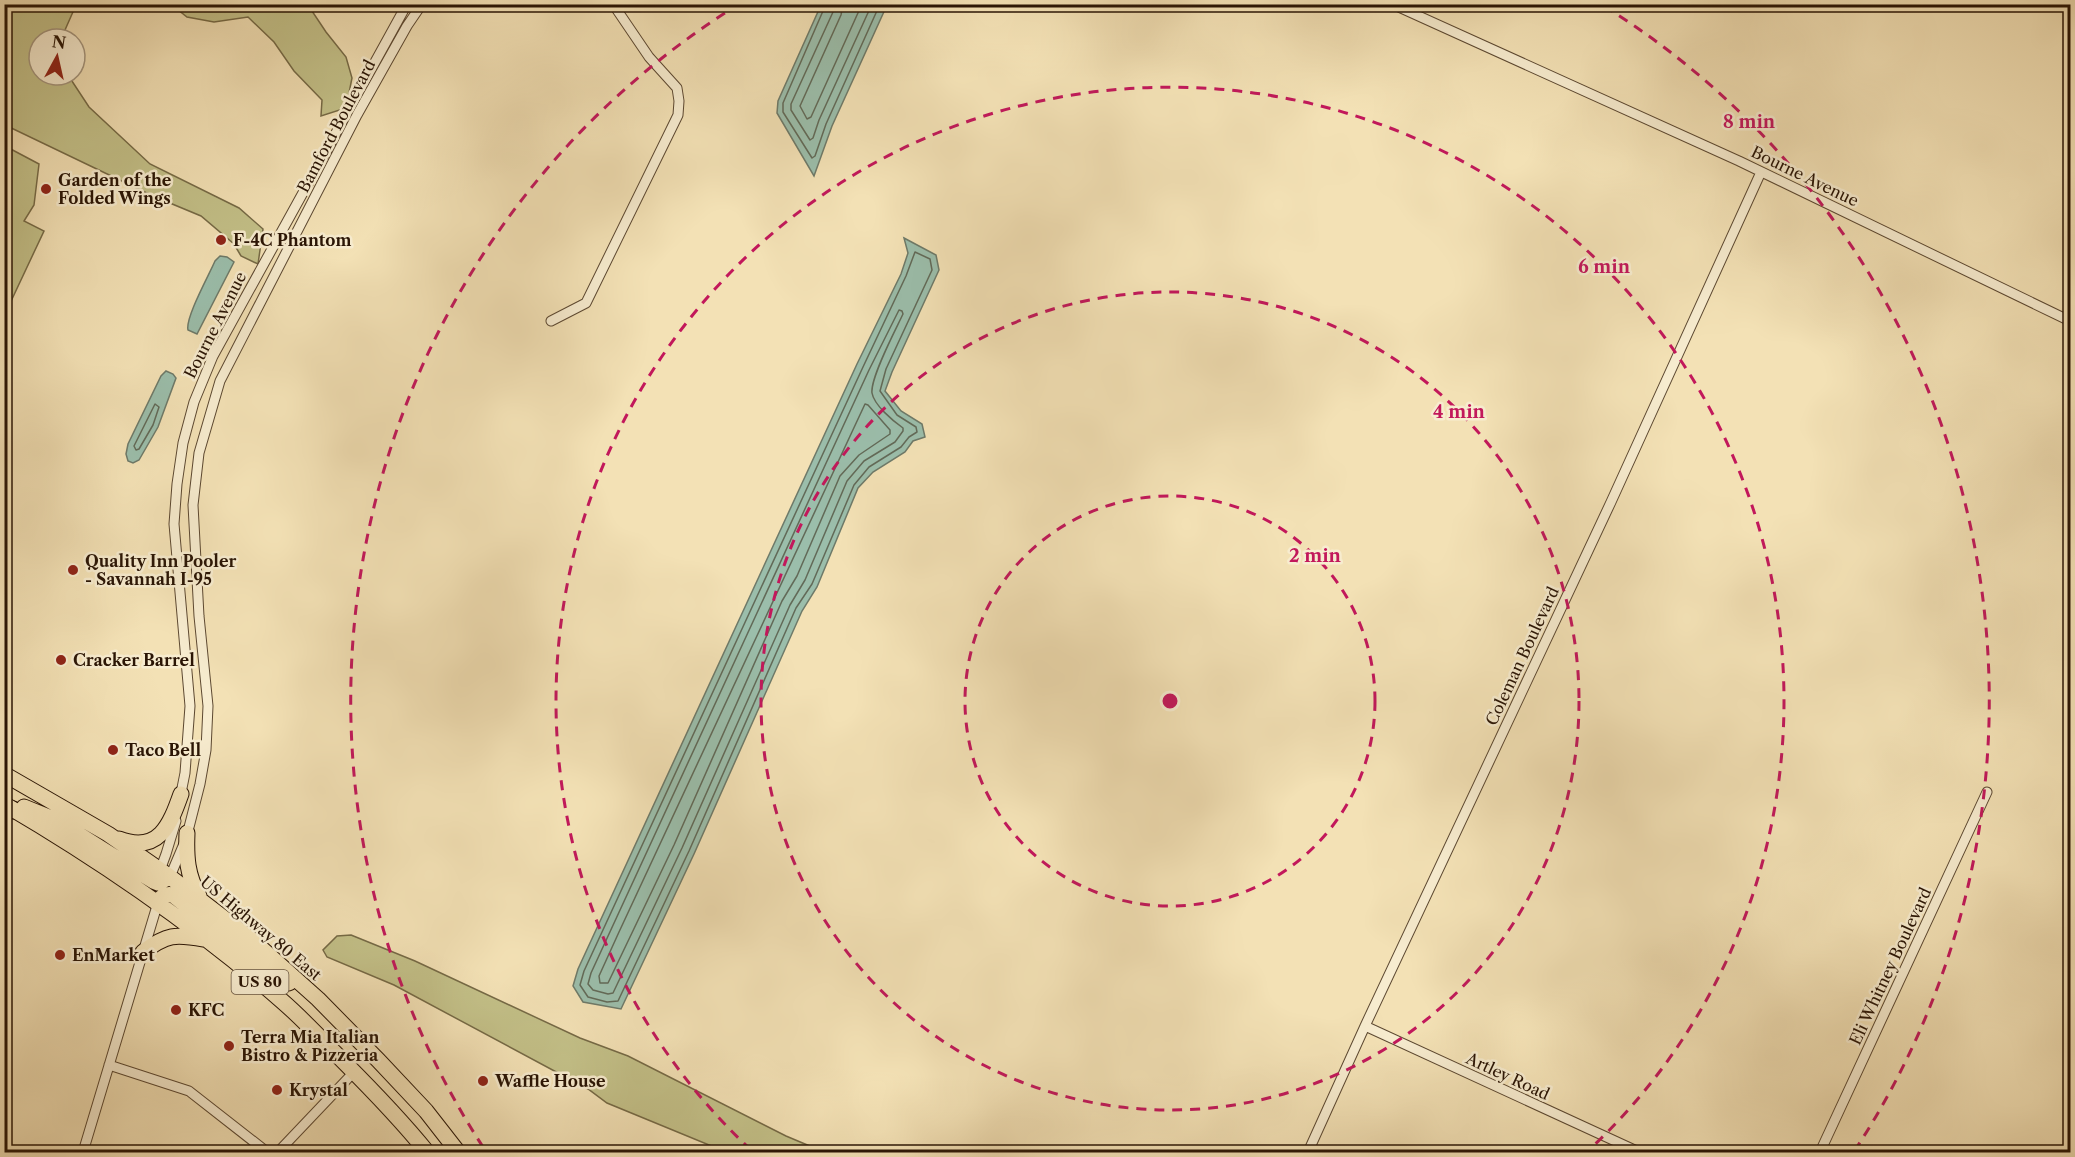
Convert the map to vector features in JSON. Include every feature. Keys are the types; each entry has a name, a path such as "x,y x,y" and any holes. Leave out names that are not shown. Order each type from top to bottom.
{"main road":[{"name":"US Highway 80 East","path":"4,774 108,834 162,877 202,902 251,939 332,1013 426,1111 458,1152"},
{"path":"108,834 130,843 149,841 159,837 167,828 181,794"},
{"path":"7,805 57,820 153,881 162,877"},
{"name":"US 80","path":"7,805 157,902 284,1002 354,1072 427,1152"},
{"path":"187,833 186,861 193,885 202,902"},
{"path":"157,902 163,896 173,895 257,961 332,1013"},
{"path":"143,952 169,936 182,935 208,940"}],"street":[{"name":"Bamford Boulevard","path":"266,260 407,4"},
{"name":"Bamford Boulevard","path":"280,263 357,115 407,26 422,4"},
{"path":"551,321 586,303 678,115 680,101 677,88 649,57 613,4"},
{"name":"Bourne Avenue","path":"1392,4 1761,172 2070,321"},
{"name":"Coleman Boulevard","path":"1308,1152 1611,502 1761,172"},
{"name":"Bourne Avenue","path":"162,877 185,773 190,706 174,524 183,443 194,402 213,356 266,260"},
{"name":"Bourne Avenue","path":"162,877 187,833 206,750 208,706 199,616 193,505 199,453 220,381 280,263"},
{"name":"Eli Whitney Boulevard","path":"1820,1152 1986,792"},
{"path":"83,1152 143,952 162,877"},
{"name":"Artley Road","path":"1365,1026 1639,1152"},
{"path":"109,1065 189,1091 267,1152"},
{"path":"278,1152 354,1072"}],"shaded area":[{"path":"4,5 76,5 66,27 27,27 27,87 76,87 89,107 150,164 239,208 263,229 258,264 241,256 234,244 201,216 153,196 5,125"},
{"path":"172,5 308,5 346,57 352,78 346,108 321,116 322,100 294,71 274,42 248,17 214,22 187,17"},
{"path":"5,146 39,164 34,205 24,221 44,231 5,314"},
{"path":"351,935 415,961 580,1038 628,1056 786,1136 824,1152 726,1152 607,1103 588,1089 394,985 327,957 323,950 337,936"}],"water":[{"path":"821,5 887,5 832,126 814,176 777,113 778,101"},
{"path":"904,238 936,255 939,270 885,391 901,411 922,424 925,437 913,441 905,452 873,472 858,488 817,587 802,611 694,854 621,1009 583,1002 573,986 578,969 857,364 901,274 908,253"},
{"path":"220,256 227,257 234,262 197,334 188,330 190,316 215,261"},
{"path":"166,371 176,378 158,427 139,460 133,463 128,461 126,454 128,444 161,376"}],"place":[{"name":"Garden of the Folded Wings","path":"46,189"},
{"name":"F-4C Phantom","path":"221,240"},
{"name":"Quality Inn Pooler - Savannah I-95","path":"73,570"},
{"name":"Cracker Barrel","path":"61,660"},
{"name":"Taco Bell","path":"113,750"},
{"name":"EnMarket","path":"60,955"},
{"name":"KFC","path":"176,1010"},
{"name":"Terra Mia Italian Bistro & Pizzeria","path":"229,1046"},
{"name":"Waffle House","path":"483,1081"},
{"name":"Krystal","path":"277,1090"}]}
